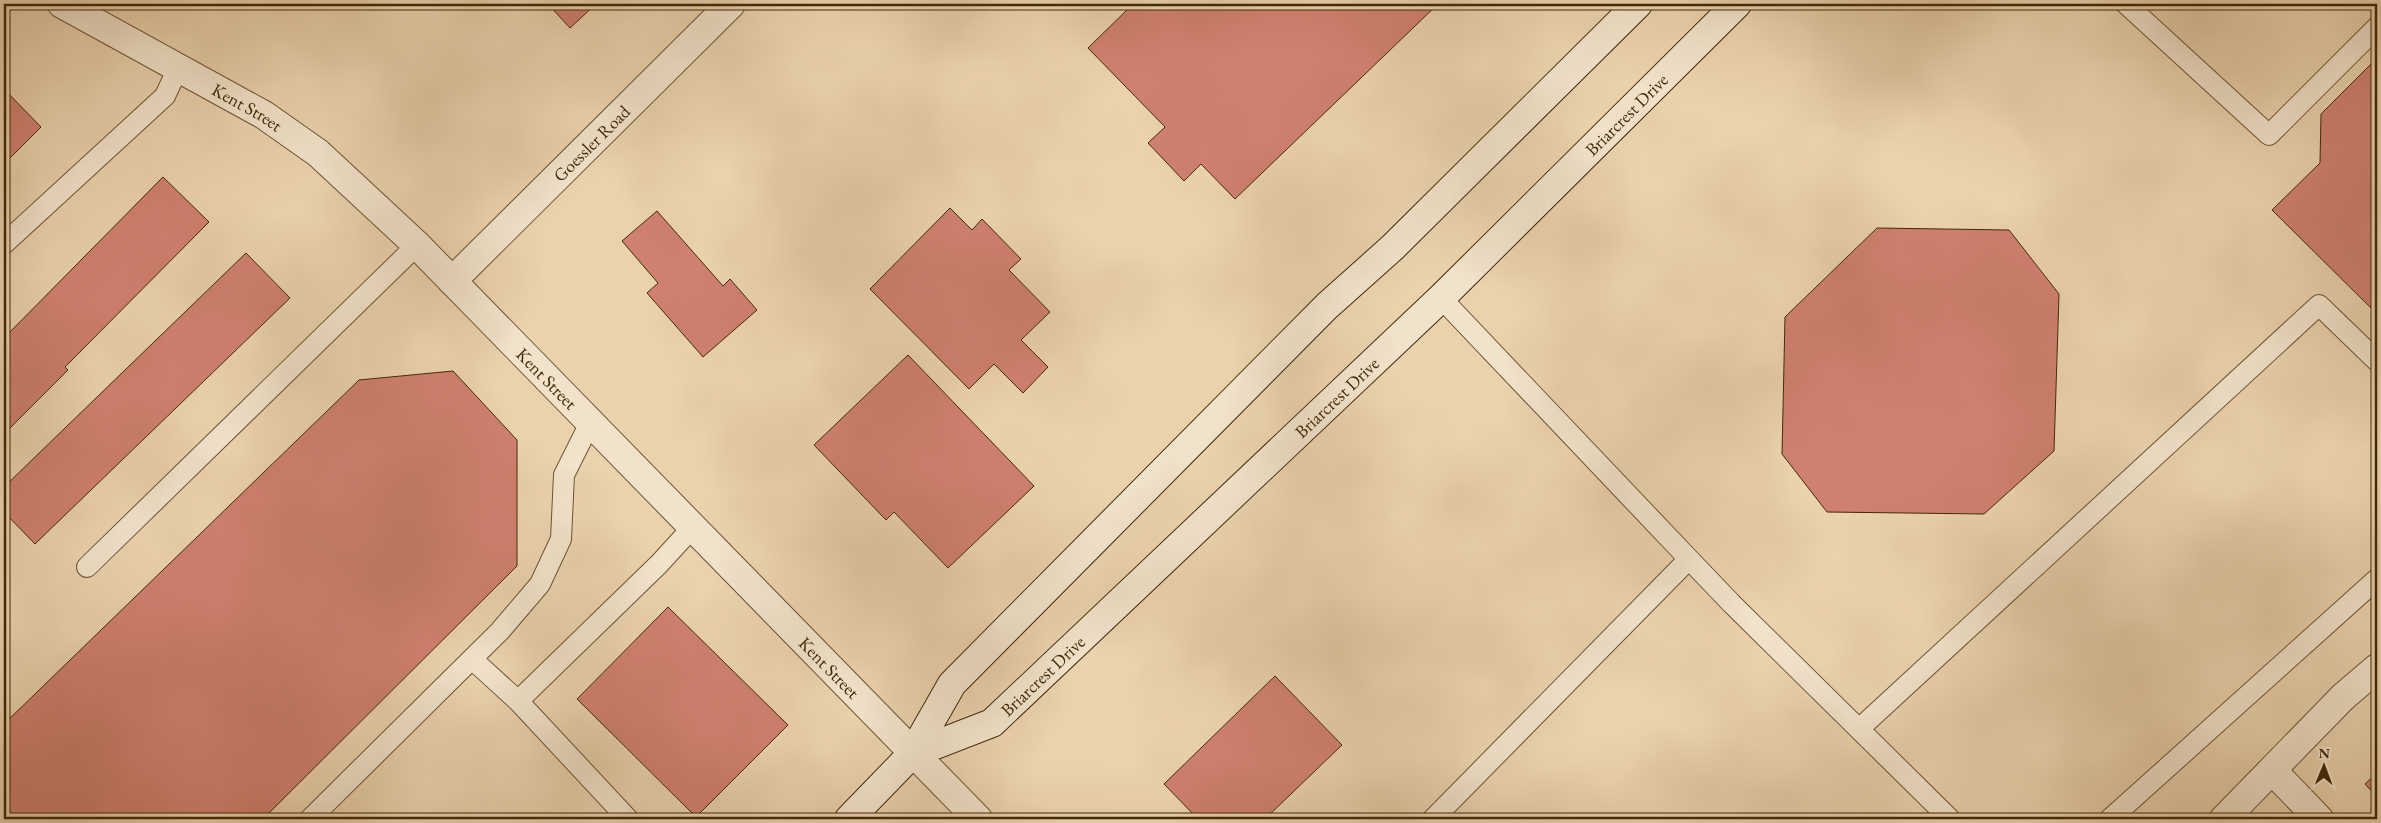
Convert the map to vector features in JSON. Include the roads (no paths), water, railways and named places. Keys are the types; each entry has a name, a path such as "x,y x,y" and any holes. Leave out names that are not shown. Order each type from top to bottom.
{"main road":[{"name":"Kent Street","path":"62,4 264,115 318,153 417,245 912,754 978,819"},
{"name":"Goessler Road","path":"452,281 731,4"},
{"name":"Briarcrest Drive","path":"849,819 912,754 952,684 1327,306 1393,247 1638,4"},
{"name":"Briarcrest Drive","path":"912,754 992,723 1441,298 1736,4"},
{"path":"2224,819 2273,771 2343,697 2377,668"},
{"path":"2273,771 2319,819"}],"lane":[{"path":"2126,4 2269,135 2377,28"},
{"path":"4,244 165,96 178,68"},
{"path":"88,567 417,245"},
{"path":"1441,298 1689,559 1950,819"},
{"path":"1859,729 2319,305 2377,361"},
{"path":"310,819 500,631 540,584 561,538 564,475 590,423"},
{"path":"518,701 659,564 692,528"},
{"path":"1433,819 1689,559"},
{"path":"2110,819 2377,578"},
{"path":"472,659 518,701 628,819"}]}
